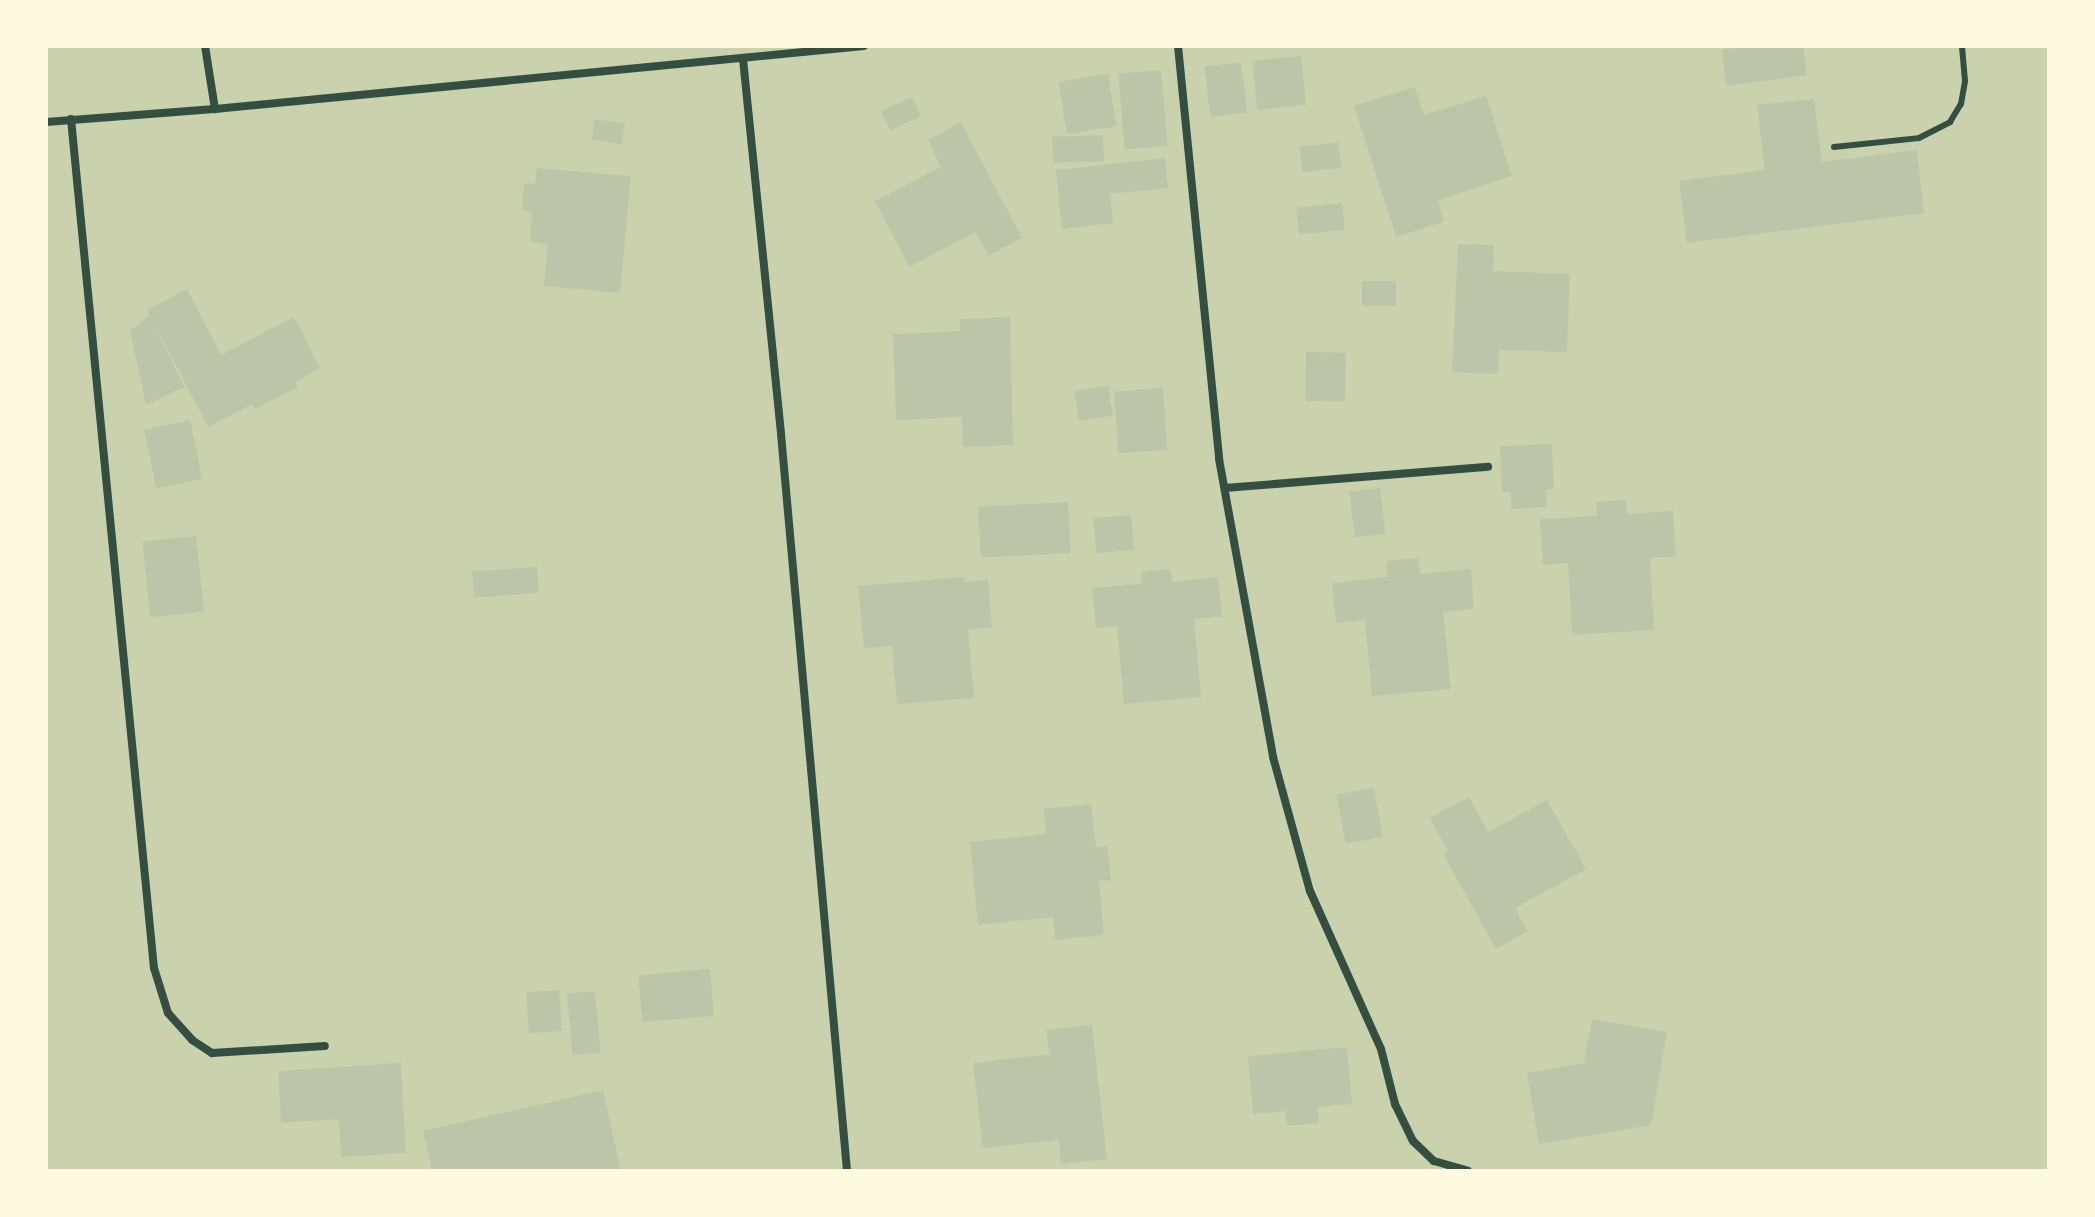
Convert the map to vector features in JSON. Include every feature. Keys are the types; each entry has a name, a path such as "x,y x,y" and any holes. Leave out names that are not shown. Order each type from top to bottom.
{"street":[{"path":"205,46 215,109"},
{"path":"46,122 215,109 864,46"},
{"path":"1178,46 1225,488 1273,757 1310,891 1381,1049 1395,1104 1413,1141 1434,1161 1468,1171"},
{"path":"743,59 781,434 847,1171"},
{"path":"71,119 154,968 168,1013 192,1040 212,1053 325,1046"},
{"path":"1225,488 1488,467"}],"lane":[{"path":"1834,147 1919,138 1950,122 1961,104 1965,81 1962,46"}],"green space":[{"path":"46,46 2049,46 2049,1171 46,1171"}],"building":[{"path":"1748,46 1803,46 1807,75 1726,86 1722,50"},
{"path":"1301,56 1306,105 1257,110 1252,61"},
{"path":"1241,62 1247,113 1210,117 1204,67"},
{"path":"1161,70 1168,146 1125,149 1118,74"},
{"path":"1108,74 1116,126 1067,134 1059,82"},
{"path":"1415,87 1424,115 1486,96 1512,176 1438,200 1444,222 1396,237 1354,106"},
{"path":"912,97 921,116 890,130 881,111"},
{"path":"1814,99 1822,162 1917,150 1924,213 1687,243 1679,181 1765,170 1757,105"},
{"path":"595,119 625,124 621,144 592,140"},
{"path":"961,122 1022,238 988,256 976,232 909,267 875,201 941,167 928,140"},
{"path":"1103,135 1104,161 1053,163 1052,137"},
{"path":"1338,142 1341,168 1302,173 1299,147"},
{"path":"1165,158 1168,188 1110,194 1113,223 1062,229 1056,170"},
{"path":"537,168 631,176 620,293 544,286 548,244 530,242 532,211 522,210 524,183 535,184"},
{"path":"1342,203 1345,230 1299,235 1296,208"},
{"path":"1458,244 1494,245 1493,271 1570,274 1567,352 1499,350 1498,374 1452,372"},
{"path":"1362,281 1396,281 1396,306 1362,306"},
{"path":"187,289 221,355 294,317 320,368 295,382 298,387 255,409 252,404 208,427 153,321 184,387 146,405 130,331 150,315 147,310"},
{"path":"1010,317 1013,445 963,447 962,417 896,420 893,334 960,331 960,319"},
{"path":"1306,352 1346,353 1345,402 1305,401"},
{"path":"1108,386 1113,416 1079,421 1074,391"},
{"path":"1163,388 1167,450 1118,453 1114,391"},
{"path":"190,420 202,479 157,488 144,430"},
{"path":"1552,444 1554,489 1546,490 1547,507 1511,509 1511,492 1502,492 1500,446"},
{"path":"1380,488 1386,534 1355,537 1349,492"},
{"path":"1626,500 1627,514 1673,511 1676,557 1650,558 1654,630 1572,635 1568,563 1543,565 1540,519 1597,516 1596,502"},
{"path":"1068,502 1071,553 981,558 978,507"},
{"path":"1131,515 1134,550 1096,553 1093,518"},
{"path":"196,536 204,612 150,617 142,542"},
{"path":"1418,558 1420,574 1471,569 1474,609 1443,612 1451,689 1372,696 1365,620 1336,623 1332,583 1388,577 1386,561"},
{"path":"537,567 539,593 474,597 472,572"},
{"path":"1171,569 1172,582 1218,577 1222,617 1194,619 1201,697 1124,704 1117,626 1096,628 1092,588 1141,584 1141,572"},
{"path":"963,577 964,582 988,580 992,627 968,630 974,698 897,704 892,646 864,648 858,586"},
{"path":"1374,788 1383,837 1345,844 1337,795"},
{"path":"1469,797 1488,832 1547,800 1586,869 1515,908 1528,931 1496,949 1443,854 1448,851 1430,818"},
{"path":"1091,804 1096,847 1107,846 1111,880 1099,881 1104,935 1055,940 1053,917 978,925 970,842 1046,834 1044,809"},
{"path":"710,969 714,1016 642,1022 638,975"},
{"path":"559,990 562,1031 529,1033 526,992"},
{"path":"595,991 600,1053 573,1055 567,993"},
{"path":"1592,1019 1667,1032 1651,1125 1539,1144 1527,1073 1584,1063"},
{"path":"1092,1025 1107,1159 1061,1164 1059,1140 983,1148 973,1063 1050,1054 1046,1030"},
{"path":"1347,1047 1352,1104 1318,1107 1319,1123 1287,1126 1285,1111 1253,1114 1248,1056"},
{"path":"401,1063 406,1153 341,1157 339,1119 281,1123 278,1071"},
{"path":"603,1090 621,1171 432,1171 423,1131"}]}
